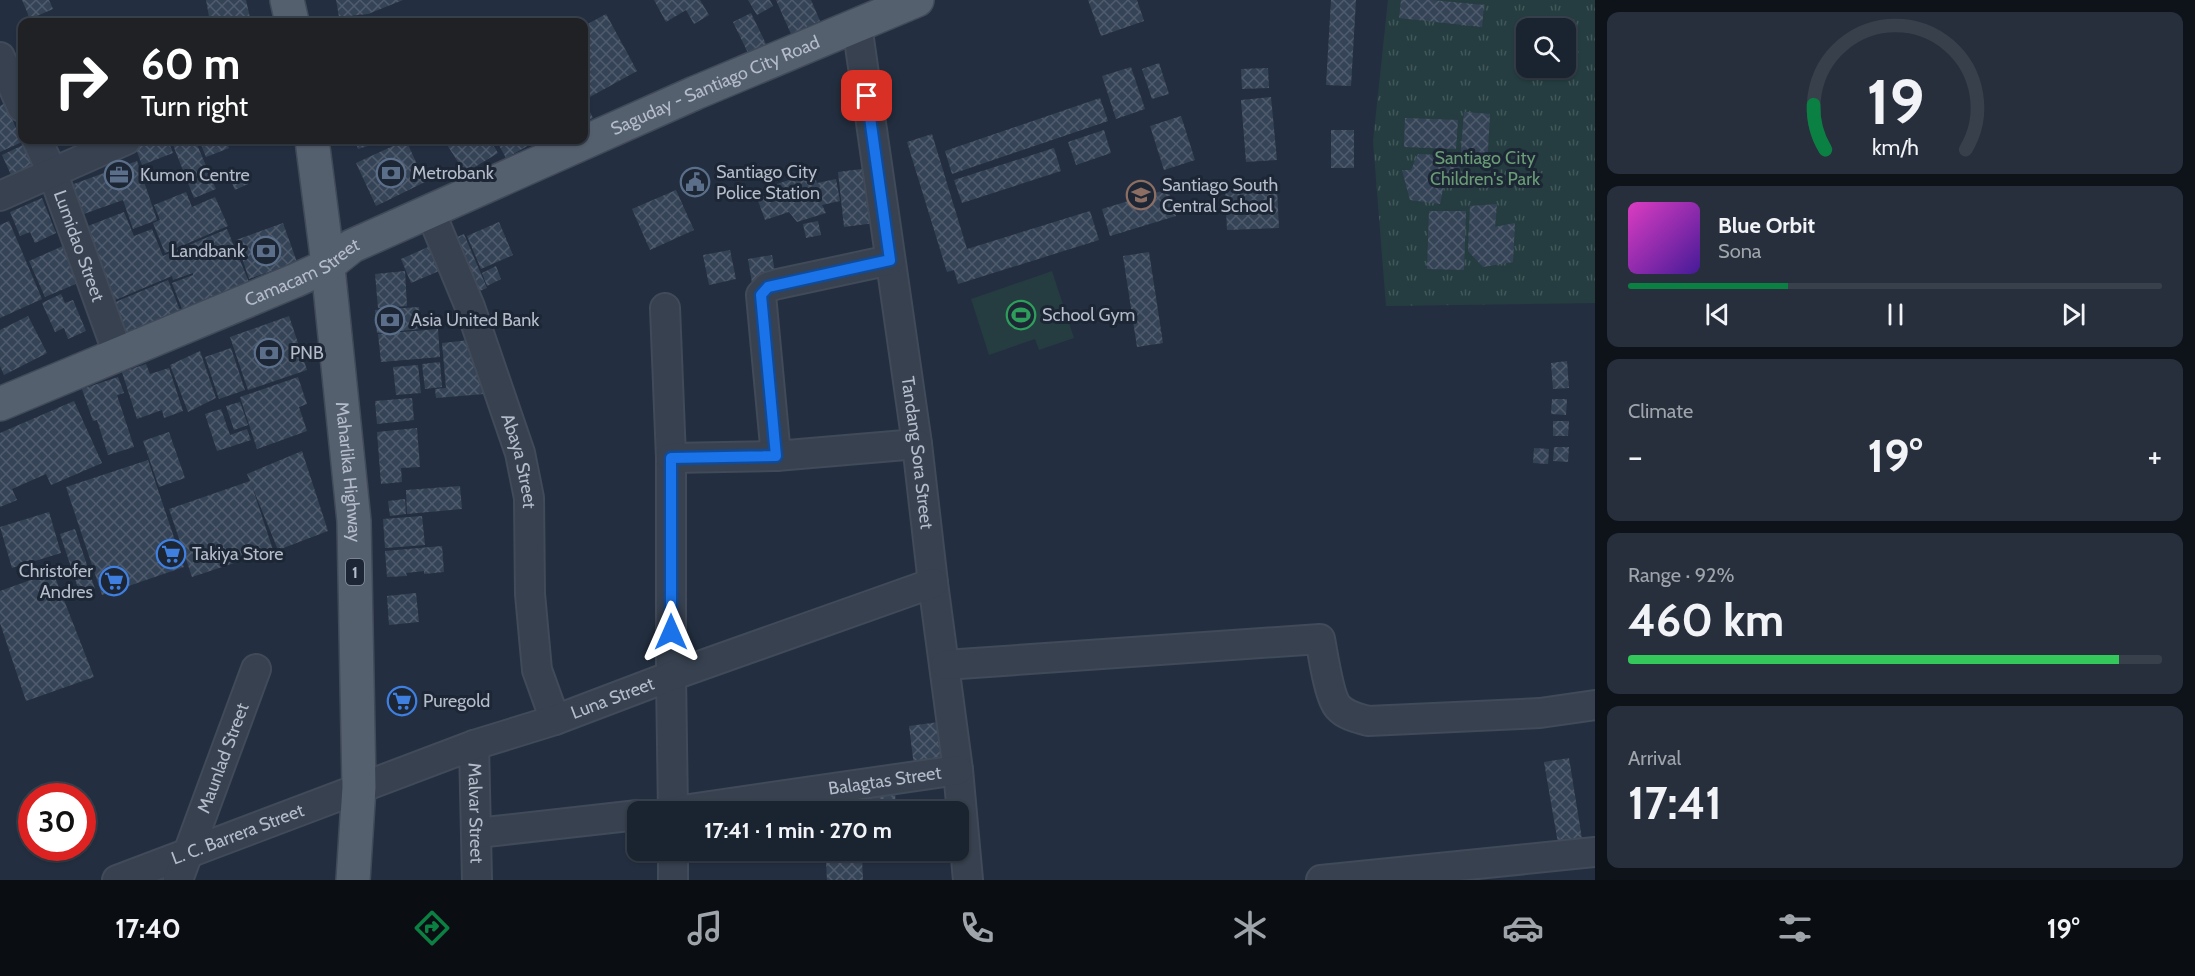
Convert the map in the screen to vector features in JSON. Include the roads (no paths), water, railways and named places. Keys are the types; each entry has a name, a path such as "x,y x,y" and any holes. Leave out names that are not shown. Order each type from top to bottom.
{"main road":[{"path":"287,0 291,18"},
{"name":"Saguday - Santiago City Road","path":"588,141 917,0"},
{"name":"Maharlika Highway","path":"313,144 335,253 354,521 359,787 353,880"},
{"name":"Saguday - Santiago City Road","path":"335,253 580,144"},
{"name":"Camacam Street","path":"0,404 117,349 335,253"},
{"name":"Camacam Street","path":"0,390 117,349"}],"street":[{"name":"Tandang Sora Street","path":"857,25 917,444 958,770 968,880"},
{"path":"0,57 18,98"},
{"name":"Lumidao Street","path":"39,144 53,174 117,349"},
{"path":"0,196 117,144"},
{"name":"Abaya Street","path":"430,211 470,307 520,453 529,498 530,594 537,670 555,720"},
{"path":"776,456 761,295 768,287 890,260"},
{"path":"665,308 671,458 672,801"},
{"path":"671,458 776,456 917,444"},
{"name":"Luna Street","path":"359,787 474,745 555,720 670,676 933,583"},
{"path":"945,665 1320,639 1333,696 1338,707 1351,716 1368,721 1540,713 1595,705"},
{"name":"Maunlad Street","path":"178,880 256,669"},
{"name":"Malvar Street","path":"474,745 477,880"},
{"name":"Balagtas Street","path":"742,801 958,770"},
{"name":"L. C. Barrera Street","path":"117,880 359,787"},
{"path":"477,833 627,816"},
{"path":"1321,880 1595,852"},
{"path":"673,861 673,880"}],"place":[{"name":"Metrobank","path":"391,173"},
{"name":"Kumon Centre","path":"119,175"},
{"name":"Santiago City Police Station","path":"695,182"},
{"name":"Santiago South Central School","path":"1141,195"},
{"name":"Landbank","path":"266,251"},
{"name":"School Gym","path":"1021,315"},
{"name":"Asia United Bank","path":"390,320"},
{"name":"PNB","path":"269,353"},
{"name":"Takiya Store","path":"171,554"},
{"name":"Christofer Andres","path":"114,581"},
{"name":"Puregold","path":"402,701"}],"park label":[{"name":"Santiago City Children's Park","path":"1485,168"}]}
